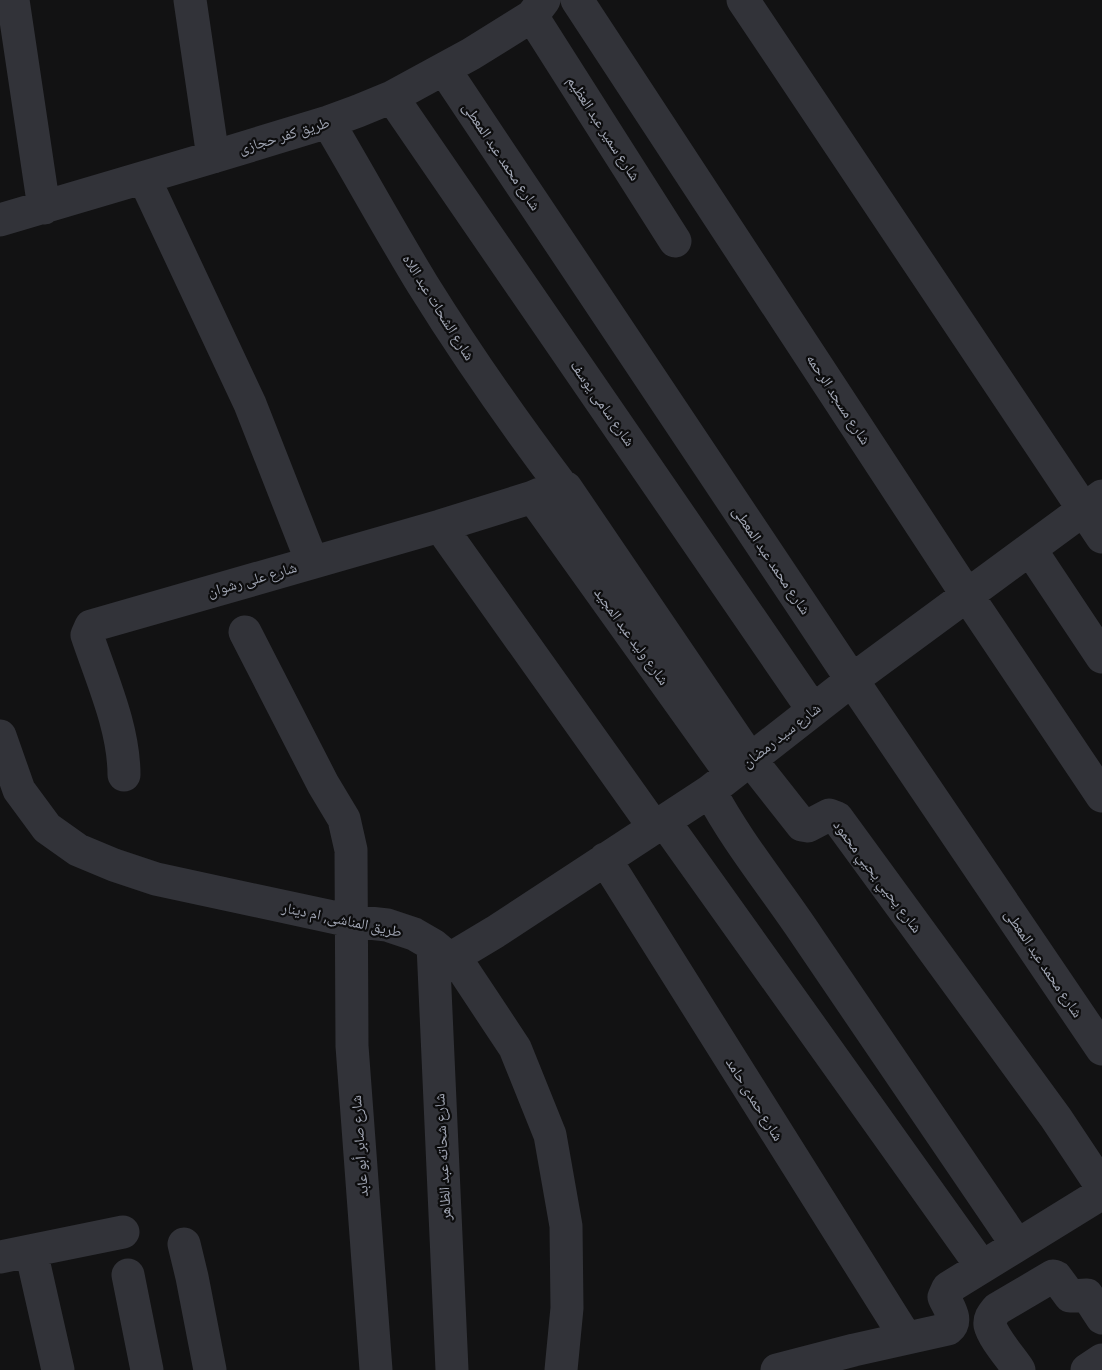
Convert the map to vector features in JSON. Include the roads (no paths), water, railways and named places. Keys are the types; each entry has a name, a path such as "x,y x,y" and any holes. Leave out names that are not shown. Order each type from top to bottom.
{"street":[{"path":"13,0 44,208"},
{"path":"190,0 213,157"},
{"name":"شارع مسجد الرحمه","path":"578,0 967,595 1102,796"},
{"path":"742,0 1093,503 1102,537"},
{"name":"طريق كفر حجازى","path":"0,220 328,122 392,97 444,69 538,8"},
{"name":"شارع سمير عبد العظيم","path":"538,8 675,241"},
{"name":"شارع محمد عبد المعطى","path":"444,69 852,680 1102,1049"},
{"name":"شارع سامى يوسف","path":"392,97 813,710"},
{"name":"شارع الشحات عبد اللاه","path":"328,122 547,491"},
{"path":"144,178 250,404 312,562"},
{"name":"شارع على رشوان","path":"124,775 120,737 87,635 92,626 440,526 547,491"},
{"name":"شارع وليد عبد المجيد","path":"547,491 731,775"},
{"name":"شارع سيد رمضان","path":"441,952 495,932 731,775 852,680 1093,503"},
{"path":"440,526 982,1267"},
{"path":"1030,549 1102,657"},
{"name":"شارع صابر أبو عابد","path":"245,632 323,784 344,819 351,850 352,1046 376,1370"},
{"name":"طريق المناشى, ام دينار","path":"0,736 10,793 47,828 78,850 156,879 351,921 387,925 414,934 464,971 516,1048 550,1135 566,1226 567,1308 561,1370"},
{"path":"731,775 726,822 807,936 882,1050 1017,1245"},
{"name":"شارع يحيي يحيي محمود","path":"731,775 802,825 808,826 829,815 837,818 1056,1118 1102,1187"},
{"name":"شارع حمدى حامد","path":"605,859 906,1338"},
{"name":"شارع شحاته عبد الظاهر","path":"441,952 452,1370"},
{"path":"777,1370 952,1327 954,1319 944,1297 948,1288 1102,1193"},
{"path":"58,1370 15,1254 123,1232"},
{"path":"184,1244 210,1370"},
{"path":"128,1275 147,1370"},
{"path":"1019,1370 993,1333 990,1324 992,1315 997,1309 1053,1276 1070,1296 1087,1295 1102,1318"},
{"path":"1087,1370 1102,1360"}]}
